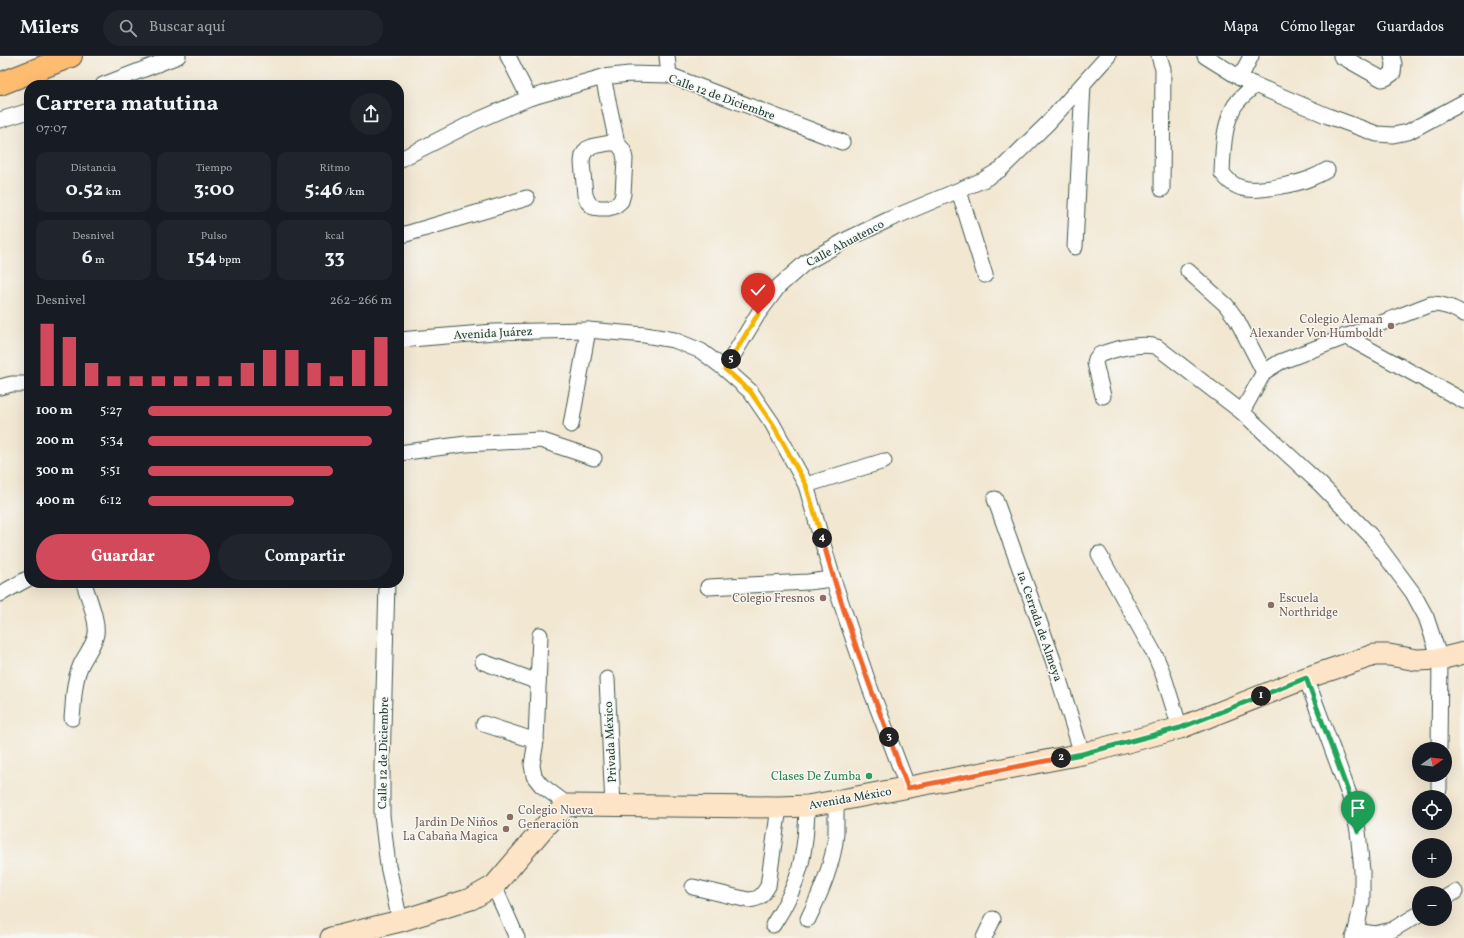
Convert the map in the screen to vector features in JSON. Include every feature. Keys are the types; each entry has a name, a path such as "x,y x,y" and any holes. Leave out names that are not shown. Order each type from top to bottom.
{"highway":[{"path":"0,84 71,56"}],"main road":[{"name":"Avenida México","path":"568,805 807,806 1082,754 1180,728 1306,678 1374,655 1389,655 1417,660 1440,659 1464,654"},
{"path":"332,938 356,935 471,899 494,886 553,817 568,805"}],"street":[{"path":"125,80 178,56"},
{"path":"508,56 530,98"},
{"path":"667,56 669,75"},
{"name":"Calle Ahuatenco","path":"725,369 758,314 778,287 805,263 848,239 983,180 1001,169 1046,124 1108,56"},
{"path":"1159,56 1163,69 1162,189"},
{"path":"1205,56 1240,78 1255,85 1328,116 1377,134 1393,135 1408,132 1464,102"},
{"path":"1240,78 1251,56"},
{"path":"1340,56 1382,79 1389,77 1393,73 1394,64 1392,56"},
{"name":"Calle 12 de Diciembre","path":"404,157 476,121 530,98 602,77 629,74 669,75 842,142"},
{"path":"602,77 617,143"},
{"path":"1075,247 1083,84"},
{"path":"1255,85 1240,98 1232,110 1225,133 1222,173 1227,180 1234,185 1246,189 1266,189 1310,179 1327,170"},
{"path":"0,120 24,113"},
{"path":"958,191 985,275"},
{"path":"404,235 527,198"},
{"path":"1188,271 1226,305 1237,320 1264,372"},
{"path":"1242,412 1264,372 1280,362 1431,304 1442,304 1464,314"},
{"path":"571,425 588,330"},
{"name":"Avenida Juárez","path":"404,340 494,332 588,330 645,335 674,340 701,350 725,369"},
{"path":"1345,336 1464,401"},
{"path":"1103,396 1095,363 1096,358 1103,353 1146,344 1157,347 1242,412 1320,484 1370,534 1413,593 1426,617 1440,659 1439,742"},
{"path":"725,369 750,391 772,423 806,485 834,579 870,688 908,788"},
{"path":"0,387 12,384 24,384"},
{"path":"404,452 466,444 540,440 594,458"},
{"path":"806,485 884,461"},
{"name":"1a. Cerrada de Almeya","path":"995,499 1054,660 1082,754"},
{"path":"1099,554 1155,655 1163,674 1180,728"},
{"path":"708,587 808,582 834,579"},
{"path":"0,594 24,581"},
{"path":"72,718 76,680 79,668 90,649 96,632 95,621 85,588"},
{"name":"Calle 12 de Diciembre","path":"387,588 382,815 388,866 400,921"},
{"path":"540,634 536,741 532,765 534,776 541,784 568,805"},
{"path":"483,662 538,682"},
{"path":"1306,678 1350,797 1358,832 1362,871 1362,901 1355,934 1375,934 1392,930 1412,918"},
{"name":"Privada México","path":"607,679 613,806"},
{"path":"484,724 536,741"},
{"path":"808,919 818,899 832,854 836,834 836,801"},
{"path":"773,925 786,905 797,879 804,852 807,806"},
{"path":"693,887 748,900 757,899 763,894 768,886 779,807"},
{"path":"494,886 517,938"},
{"path":"984,938 993,919"}],"place":[{"name":"Colegio Aleman Alexander Von Humboldt","path":"1391,326"},
{"name":"Colegio Fresnos","path":"823,598"},
{"name":"Escuela Northridge","path":"1271,605"},
{"name":"Clases De Zumba","path":"869,776"},
{"name":"Colegio Nueva Generación","path":"510,817"},
{"name":"Jardin De Niños La Cabaña Magica","path":"506,829"}],"route":[{"path":"758,314 725,369 750,391 772,423 806,485 834,579 870,688 908,788 1082,754 1180,728 1306,678 1350,797 1358,832"}]}
